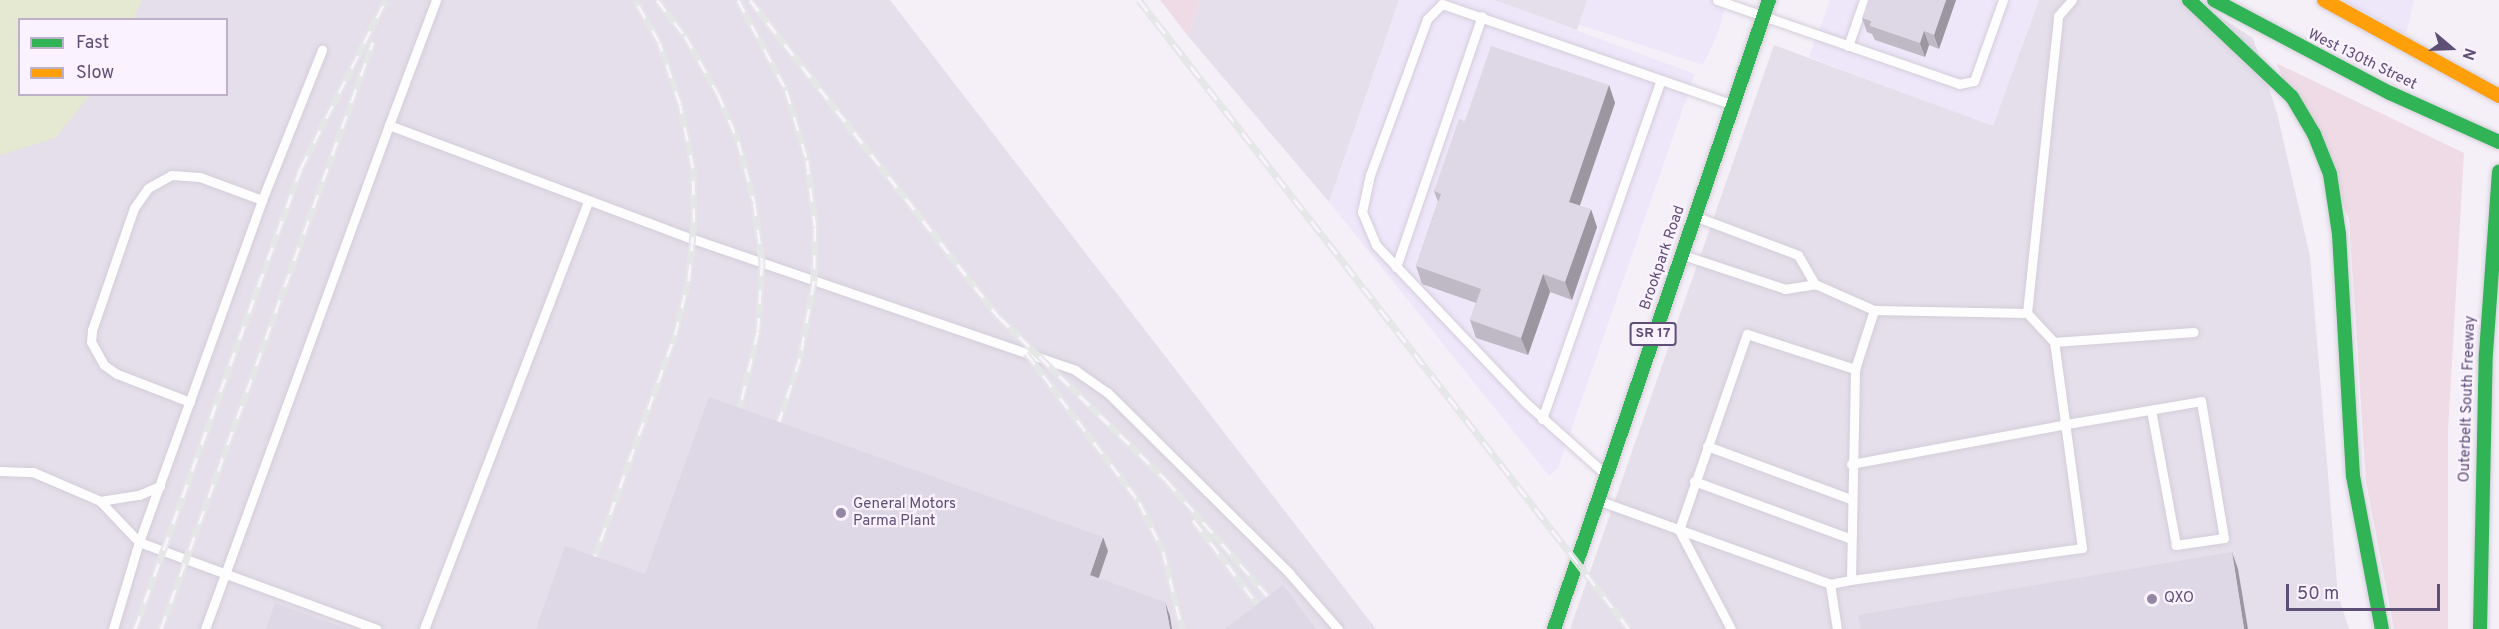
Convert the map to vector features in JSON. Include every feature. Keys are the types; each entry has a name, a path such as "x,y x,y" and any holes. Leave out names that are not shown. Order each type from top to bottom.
{"main road":[{"name":"Brookpark Road","path":"1554,629 1770,0"},
{"path":"2189,0 2292,97 2314,134 2330,174 2339,234 2353,476 2382,629"},
{"name":"West 130th Street","path":"2214,0 2390,93 2499,142"},
{"name":"West 130th Street","path":"2324,0 2499,96"},
{"name":"Outerbelt South Freeway","path":"2480,629 2486,353 2499,172"}],"lane":[{"path":"205,629 436,0"},
{"path":"1718,0 1959,84 1974,81 2004,0"},
{"path":"1848,46 1864,0"},
{"path":"2027,313 2058,16 2072,0"},
{"path":"1606,474 1542,419 1396,267 1366,229 1362,200 1370,175 1433,10 1450,5 1733,105"},
{"path":"1396,267 1482,16"},
{"path":"113,629 139,542 262,200 322,50"},
{"path":"1542,419 1661,80"},
{"path":"389,125 588,201 1075,370 1115,400 1290,574 1338,629"},
{"path":"190,402 117,374 104,365 91,342 92,330 134,208 148,188 177,175 200,177 262,200"},
{"path":"424,629 588,201"},
{"path":"1695,216 1798,255 1815,284"},
{"path":"1598,501 1830,584 2082,548 2067,424 2054,342 2027,313 1874,310 1815,284 1785,289 1681,255"},
{"path":"1851,580 1849,538 1855,369 1874,310"},
{"path":"2054,342 2194,332"},
{"path":"1731,629 1679,530 1694,481 1747,334 1855,369"},
{"path":"1851,464 2067,424 2201,401 2224,538 2176,545 2151,410"},
{"path":"1707,446 1850,499"},
{"path":"0,471 33,472 100,501 139,542 377,629"},
{"path":"1694,481 1849,538"},
{"path":"100,501 139,495 160,486"},
{"path":"1830,584 1837,629"}],"shaded area":[{"path":"0,0 890,0 1376,629 0,629"},
{"path":"0,0 142,0 134,18 18,18 18,96 89,96 55,138 0,155"},
{"path":"1160,0 1200,0 1188,36"},
{"path":"1200,0 1399,0 1329,202 1188,36"},
{"path":"1399,0 1494,0 1695,74 1558,468 1549,476 1329,202"},
{"path":"1494,0 1587,0 1577,30"},
{"path":"1586,0 1727,0 1718,33 1703,65 1577,24"},
{"path":"1830,0 2039,0 1994,127 1809,57"},
{"path":"2039,0 2194,0 2253,38 2277,113 2310,256 2338,595 2349,629 1570,629 1774,45 1993,126"},
{"path":"2343,0 2414,0 2406,35"},
{"path":"2276,63 2464,153 2448,431 2448,629 2394,629 2366,482 2349,218"}],"building":[{"path":"1868,0 1946,0 1934,35 1924,31 1920,43 1870,26 1871,21 1862,18"},
{"path":"1491,46 1609,85 1569,202 1591,209 1565,282 1543,274 1521,338 1470,320 1481,289 1416,266 1441,194 1434,191 1459,119 1465,121"},
{"name":"General Motors Parma Plant","path":"709,397 1103,537 1090,575 1165,602 1170,629 536,629 565,546 645,574"},
{"name":"QXO","path":"2232,552 2244,629 1861,629 1858,615"},
{"path":"1283,585 1316,629 1225,629"},
{"path":"275,603 348,629 266,629"}],"railway":[{"path":"135,629 301,168 386,0"},
{"path":"591,567 675,335 689,278 694,222 693,168 680,104 659,42 635,0"},
{"path":"657,0 685,36 718,94 738,141 754,202 762,262 758,331 737,419"},
{"path":"738,0 786,90 807,160 815,227 814,281 800,358 775,433"},
{"path":"750,0 999,317 1166,480 1275,604"},
{"path":"1139,0 1629,629"},
{"path":"161,629 373,42"},
{"path":"1026,353 1139,502 1163,551 1182,629"},
{"path":"1193,520 1264,613"}],"traffic: fast":[{"path":"1554,629 1769,0"},
{"path":"2189,0 2292,97 2314,134 2330,174 2339,234 2353,476 2382,629"},
{"path":"2214,0 2390,93 2499,142"},
{"path":"2480,629 2486,353 2499,171"}],"traffic: slow":[{"path":"2324,0 2499,96"}],"place":[{"name":"General Motors Parma Plant","path":"841,513"},
{"name":"QXO","path":"2152,599"}]}
